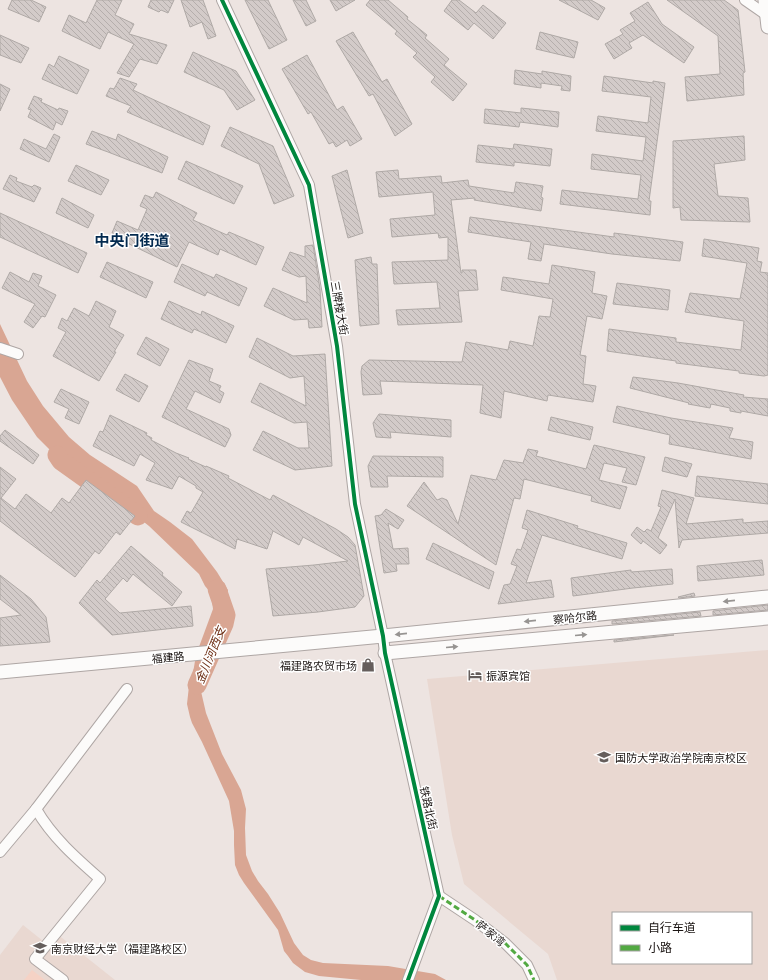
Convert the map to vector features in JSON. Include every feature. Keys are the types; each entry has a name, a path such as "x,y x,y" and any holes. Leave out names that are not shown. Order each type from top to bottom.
{"main road":[{"path":"765,0 768,19"},
{"name":"察哈尔路","path":"383,636 768,598"},
{"name":"察哈尔路","path":"385,653 768,618"},
{"name":"福建路","path":"0,672 383,636"}],"street":[{"name":"三牌楼大街","path":"222,0 308,185 337,346 355,504 383,636"},
{"path":"745,0 768,19"},
{"path":"0,348 18,354"},
{"name":"铁路北街","path":"383,636 385,653 439,896"},
{"path":"0,852 36,809 127,689"},
{"path":"36,809 44,822 70,852 100,879 34,959 63,980"},
{"path":"408,980 439,896"},
{"name":"萨家湾","path":"439,896 475,920 505,943 527,965 534,980"}],"shaded area":[{"path":"0,324 27,381 43,406 69,437 90,455 137,486 154,511 192,539 217,572 228,590 222,626 209,654 205,676 200,687 206,713 222,754 241,790 246,809 246,855 252,871 280,913 294,943 303,955 311,960 323,963 388,966 435,974 446,980 361,980 319,976 305,972 293,963 284,951 278,930 244,883 235,865 234,831 229,801 192,723 187,704 189,686 196,655 213,609 211,593 205,586 199,574 149,526 103,490 57,457 37,437 12,400 0,377"},
{"name":"国防大学政治学院南京校区","path":"768,650 768,980 557,980 548,954 464,884 452,835 427,679"},
{"name":"南京财经大学（福建路校区）","path":"23,925 43,941 52,930 115,980 0,980 0,955"},
{"path":"32,970 45,980 24,980"}],"building":[{"path":"12,0 31,0 46,7 39,22 8,9"},
{"path":"97,0 122,0 115,15 134,24 129,34 167,45 157,64 140,59 129,77 117,73 134,44 108,32 100,49 62,31 69,15 86,23"},
{"path":"151,0 174,0 168,13 161,10 159,12 148,7"},
{"path":"181,0 203,0 216,36 208,39 202,22 190,27"},
{"path":"245,0 268,0 287,40 269,49"},
{"path":"293,0 306,0 316,21 306,26"},
{"path":"330,0 355,0 336,11"},
{"path":"370,0 388,0 408,17 407,19 427,35 425,38 449,59 444,65 467,84 453,101 431,82 435,77 413,57 417,53 395,34 397,31 366,5"},
{"path":"452,0 459,0 476,13 483,5 506,23 493,39 474,23 468,30 444,11"},
{"path":"559,0 591,0 605,8 598,20"},
{"path":"667,0 724,0 738,10 745,72 743,73 744,95 687,101 685,77 720,74 718,36"},
{"path":"648,2 662,24 694,47 684,63 643,35 629,43 632,48 614,59 605,44 623,34 620,30 635,21 630,13"},
{"path":"353,32 382,82 387,79 412,124 395,136 373,94 369,96 336,41"},
{"path":"540,32 578,42 574,58 536,49"},
{"path":"0,35 29,48 21,63 0,55"},
{"path":"193,52 236,71 255,100 237,110 224,90 184,72"},
{"path":"307,55 337,110 343,106 362,139 350,146 347,140 336,147 333,142 329,144 311,112 308,114 282,69"},
{"path":"59,56 89,70 77,94 42,79 49,64 54,67"},
{"path":"515,70 542,74 542,71 571,76 570,91 561,90 562,86 541,83 541,88 514,84"},
{"path":"604,76 653,83 653,81 665,83 649,201 651,201 650,215 560,204 562,190 638,199 641,175 591,169 592,154 643,161 646,137 596,131 598,116 648,123 651,97 602,91"},
{"path":"120,78 137,84 133,90 210,126 203,145 127,112 131,106 106,96 110,88 114,89"},
{"path":"0,84 10,89 0,111"},
{"path":"34,96 42,99 41,102 58,110 59,108 68,111 62,125 56,122 53,130 28,117 31,110 28,109"},
{"path":"521,108 559,112 558,127 520,122 519,127 484,123 485,109 521,113"},
{"path":"230,127 273,146 294,196 274,204 259,164 221,146"},
{"path":"92,131 116,140 118,134 168,157 162,173 86,144"},
{"path":"54,134 60,137 49,162 20,149 24,139 46,149"},
{"path":"744,136 745,160 714,164 718,196 748,198 750,222 681,220 680,207 673,208 673,141"},
{"path":"514,144 552,149 550,166 514,162 514,166 476,162 478,145 513,149"},
{"path":"186,161 243,186 234,204 178,179"},
{"path":"76,165 109,180 101,195 68,181"},
{"path":"347,170 363,233 348,238 332,176"},
{"path":"398,170 399,179 441,176 442,183 468,180 469,186 514,193 516,182 543,186 541,211 474,200 475,198 451,200 461,273 462,270 476,270 478,290 458,291 462,322 398,325 396,310 440,308 437,282 394,284 392,262 448,260 448,237 439,238 438,233 392,237 390,219 435,215 433,192 379,197 376,172"},
{"path":"10,175 17,178 16,181 32,187 34,185 41,188 34,202 3,189"},
{"path":"156,192 197,213 193,220 227,235 229,232 264,247 256,265 220,249 218,255 189,242 177,267 125,242 126,240 112,233 117,221 138,230 147,209 140,206 145,195 153,198"},
{"path":"62,198 94,215 88,228 56,213"},
{"path":"0,213 87,253 78,273 0,237"},
{"path":"470,217 614,237 614,233 683,242 680,261 612,254 544,244 541,261 528,259 531,242 468,232"},
{"path":"704,239 759,248 757,261 762,262 760,272 768,273 768,375 764,376 739,373 739,371 676,363 676,361 607,351 609,329 676,338 676,342 741,350 744,321 685,312 690,293 740,299 747,263 702,256"},
{"path":"313,245 320,289 322,327 309,328 308,319 294,320 264,306 273,288 307,303 306,276 299,277 282,270 290,252 305,257 305,246"},
{"path":"371,257 372,264 377,264 379,324 360,326 355,260"},
{"path":"107,262 153,282 146,298 100,277"},
{"path":"182,264 214,278 216,274 247,288 239,306 207,292 205,296 174,282"},
{"path":"552,265 595,272 592,293 607,296 602,319 587,316 580,355 586,356 583,384 596,386 593,402 548,395 547,401 504,391 501,418 480,413 483,385 380,381 382,394 363,395 361,372 362,366 369,360 462,362 466,342 508,350 510,341 533,346 539,316 550,317 553,299 501,290 503,277 549,284"},
{"path":"10,272 29,282 33,273 42,276 38,286 56,295 45,317 42,316 33,328 24,322 35,304 2,288"},
{"path":"617,283 670,290 668,310 613,304"},
{"path":"96,301 116,311 109,327 124,335 99,381 53,356 66,332 58,328 62,318 67,321 74,308 89,316"},
{"path":"169,301 201,315 202,311 234,326 226,343 194,329 192,333 161,319"},
{"path":"146,337 169,349 160,366 137,354"},
{"path":"257,338 293,356 325,354 332,466 295,470 253,450 263,431 298,448 309,448 307,422 294,423 251,402 260,383 306,406 304,376 290,378 249,357"},
{"path":"189,360 213,369 209,381 221,386 219,390 224,393 220,403 195,391 186,409 229,429 231,435 225,447 162,417"},
{"path":"125,374 148,386 139,402 116,390"},
{"path":"633,377 678,383 744,395 743,397 768,399 768,416 741,411 741,413 730,411 730,408 711,404 710,408 688,404 689,403 630,388"},
{"path":"61,389 89,402 79,424 65,418 69,409 54,402"},
{"path":"617,406 671,418 733,428 729,438 753,442 751,459 669,444 670,435 613,422"},
{"path":"379,414 451,420 451,437 390,432 391,438 376,437 373,423"},
{"path":"110,415 147,433 146,435 152,438 151,440 176,453 229,476 228,478 270,500 273,495 348,537 355,545 364,596 355,607 273,616 266,569 348,561 303,537 299,545 273,531 267,549 237,539 235,549 181,522 187,511 191,513 203,492 179,476 172,489 146,480 155,463 140,454 134,466 93,446 100,431 103,432"},
{"path":"551,417 593,427 590,440 548,430"},
{"path":"5,430 39,455 33,464 0,441 0,436"},
{"path":"594,445 645,457 636,485 622,482 627,468 604,463 599,480 627,487 620,509 591,501 592,496 524,479 520,499 514,498 496,565 407,506 424,482 437,500 442,498 447,500 458,524 471,475 496,480 504,460 523,463 528,449 538,451 536,456 586,469"},
{"path":"373,456 443,457 443,477 387,476 388,487 371,487 368,466"},
{"path":"665,457 692,464 687,477 662,471"},
{"path":"0,467 16,479 1,498 15,509 26,494 51,513 62,498 69,503 86,480 135,516 120,535 116,532 99,554 95,551 75,577 0,521"},
{"path":"697,476 768,484 768,504 695,496"},
{"path":"662,490 694,498 686,524 743,519 743,523 768,521 768,533 682,540 679,548 675,499 658,538 667,545 660,554 643,541 641,544 631,535 637,527 644,532 647,529 651,531 661,507 658,506"},
{"path":"386,509 404,520 398,529 388,523 393,549 408,548 409,564 396,564 397,571 384,573 375,516 381,515"},
{"path":"527,510 578,526 577,528 627,543 622,559 542,535 526,583 551,580 554,597 498,604 504,585 510,584 517,566 511,564 517,549 521,550 528,530 522,528"},
{"path":"433,543 494,572 489,589 426,559"},
{"path":"131,546 163,573 162,575 182,592 172,606 133,574 127,582 123,578 105,599 120,613 191,606 193,626 112,635 79,603 97,580 100,583"},
{"path":"762,560 764,575 698,581 697,566"},
{"path":"672,569 673,584 573,596 571,578 631,570 631,572"},
{"path":"0,575 31,599 46,617 50,642 0,646 0,618 21,615 0,599"},
{"path":"694,593 695,596 678,597"},
{"path":"768,605 768,610 713,615 713,611"},
{"path":"700,612 701,616 612,624 612,621"},
{"path":"674,635 614,642 614,640"}],"waterway":[{"name":"金川河西支","path":"57,455 61,461 138,516"},
{"name":"金川河西支","path":"197,685 224,624 226,615 217,589"}],"marked path":[{"path":"439,896 475,920 505,943 527,965 534,980"}],"cycle path":[{"path":"222,0 309,185 337,346 355,504 383,636 385,653 439,896 408,980"}],"place":[{"name":"福建路农贸市场","path":"368,665"},
{"name":"振源宾馆","path":"475,675"},
{"name":"国防大学政治学院南京校区","path":"604,757"},
{"name":"南京财经大学（福建路校区）","path":"40,948"}],"district":[{"name":"中央门街道","path":"132,240"}]}
